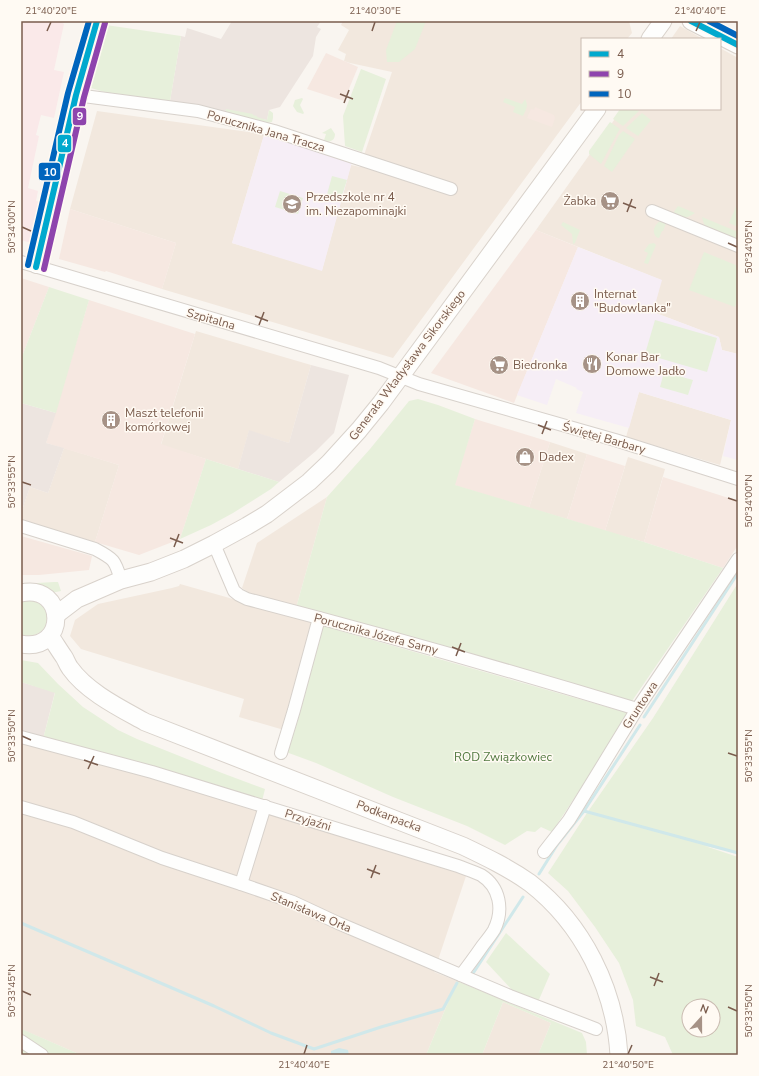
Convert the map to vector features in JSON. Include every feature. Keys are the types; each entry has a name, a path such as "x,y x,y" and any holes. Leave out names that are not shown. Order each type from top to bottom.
{"street":[{"path":"36,267 76,95 91,40 98,21"},
{"path":"651,38 663,21"},
{"path":"691,21 738,45"},
{"name":"Porucznika Jana Tracza","path":"76,95 198,112 274,131 451,190"},
{"name":"Generała Władysława Sikorskiego","path":"46,597 58,596 87,586 121,580 151,572 184,559 248,526 267,514 309,482 336,456 381,403 597,110"},
{"path":"652,211 738,246"},
{"name":"Szpitalna","path":"21,262 371,366 400,377"},
{"name":"Świętej Barbary","path":"400,377 419,384 615,440 738,479"},
{"path":"21,526 95,549 106,554 114,560 118,567 121,580"},
{"name":"Porucznika Józefa Sarny","path":"214,544 234,591 247,599 494,666 637,709"},
{"name":"Gruntowa","path":"544,852 566,825 637,709 738,559"},
{"name":"Generała Władysława Sikorskiego","path":"56,615 77,599 121,580"},
{"path":"21,593 29,591 38,592 46,597 51,602 56,615 54,630 45,640 31,646 21,644"},
{"path":"281,753 319,618"},
{"name":"Podkarpacka","path":"45,640 54,658 60,663 68,666 76,675 102,697 145,722 442,837 480,854 522,878 554,905 568,922 588,952 602,980 608,998 616,1031 619,1055"},
{"name":"Przyjaźni","path":"21,737 152,772 463,868 477,874 489,882 497,893 499,901 499,916 494,930 461,975"},
{"path":"241,884 265,806"},
{"name":"Stanisława Orła","path":"21,807 73,822 162,858 292,902 510,996 596,1030"},
{"path":"21,1041 42,1055"}],"shaded area":[{"path":"21,21 59,21 64,24 54,70 64,72 54,118 41,115 36,135 39,136 28,188 38,191 36,201 40,202 31,243 21,240"},
{"path":"232,21 321,21 317,27 321,29 316,37 313,56 280,107 269,110 267,120 170,101 181,36 185,37 187,28 221,39"},
{"path":"343,21 629,21 632,33 628,38 581,38 581,102 393,358 162,289 176,243 70,209 97,111 256,133 264,135 232,243 322,270 351,165 360,167 392,72 344,61 346,54 338,50 349,30 341,25"},
{"path":"680,26 701,38 672,38"},
{"path":"721,49 738,58 738,354 722,350 719,337 653,312 661,280 536,230 621,110 721,110"},
{"path":"326,53 358,67 344,101 307,89"},
{"path":"535,107 554,115 555,118 552,127 527,118 531,109 534,110"},
{"name":"Przedszkole nr 4 im. Niezapominajki","path":"264,135 352,162 322,271 232,243"},
{"path":"70,209 176,243 162,289 106,271 105,272 59,259"},
{"path":"536,230 578,247 514,403 431,373"},
{"path":"578,247 662,280 653,312 719,337 722,350 738,354 738,460 723,456 731,420 639,392 629,428 576,413 583,392 556,379 547,405 517,395"},
{"path":"21,278 49,287 21,359"},
{"path":"89,300 195,334 161,444 206,459 180,539 139,555 95,542 119,465 46,443"},
{"path":"196,331 311,365 289,443 249,431 238,469 161,445"},
{"path":"311,365 349,375 334,433 316,451 279,482 238,469 249,430 289,443"},
{"path":"639,392 731,420 720,465 626,437"},
{"path":"21,403 56,413 46,443 64,448 48,493 30,487 21,513"},
{"path":"475,419 550,442 529,508 454,485"},
{"path":"550,442 587,454 567,519 529,508"},
{"path":"64,448 119,465 95,542 21,520 21,513 30,487 48,493"},
{"path":"587,454 625,466 605,531 567,519"},
{"path":"628,457 665,469 644,542 605,531"},
{"path":"663,477 738,501 738,545 723,568 644,542"},
{"path":"327,497 296,608 252,595 242,588 257,543"},
{"path":"21,536 92,556 89,570 39,575 21,575"},
{"path":"180,584 316,624 284,730 239,717 244,699 81,649 70,636 75,620 98,604 172,588 179,586"},
{"path":"21,682 55,692 43,739 21,732"},
{"path":"21,740 108,764 467,873 434,972 457,981 426,1055 81,1055 21,1029"},
{"path":"503,1002 551,1023 538,1055 482,1055"}],"green space":[{"path":"397,21 426,21 415,49 399,62 387,62 386,50"},
{"path":"106,25 181,36 170,101 111,94 91,88"},
{"path":"361,69 386,79 362,152 345,146 343,116"},
{"path":"505,98 522,104 525,99 527,106 523,116 513,112 515,107 503,102"},
{"path":"303,99 300,105 304,113 303,114 297,112 293,106 295,100"},
{"path":"226,109 253,114 267,120 269,110 273,113 273,118 272,122 267,123 225,113"},
{"path":"619,110 639,111 623,126 613,119"},
{"path":"642,113 651,120 638,136 626,128"},
{"path":"610,122 620,129 601,164 589,154 589,151"},
{"path":"331,128 335,134 334,138 331,141 325,142 324,140 326,134 322,133"},
{"path":"623,131 635,139 612,172 604,166 619,135"},
{"path":"332,176 347,180 340,202 326,198"},
{"path":"280,191 303,198 298,214 275,207"},
{"path":"738,202 738,227 729,223"},
{"path":"678,206 695,213 684,217 673,215"},
{"path":"702,217 738,232 738,241 708,229 704,224"},
{"path":"659,221 667,221 658,238 654,234 654,228"},
{"path":"563,222 580,230 575,243 573,244 572,234 561,225"},
{"path":"654,243 656,245 648,264 644,263 648,253 644,251 649,244"},
{"path":"704,252 738,266 738,298 735,307 689,290"},
{"path":"49,287 89,300 56,413 21,403 21,359"},
{"path":"655,320 717,338 707,372 645,354"},
{"path":"664,372 693,380 688,395 660,387"},
{"path":"418,399 475,419 455,485 644,542 723,568 632,701 296,608 327,497 370,449 409,401"},
{"path":"206,459 279,482 271,489 233,513 180,539"},
{"path":"58,582 61,591 51,593 21,587 21,584"},
{"path":"738,583 738,853 705,846 738,857 738,1055 673,1055 665,1037 636,1026 633,1000 619,963 595,927 568,891 548,873 587,813 653,718"},
{"path":"28,599 40,602 47,614 48,620 46,625 39,633 27,636 21,635 21,600"},
{"name":"ROD Związkowiec","path":"320,625 628,713 621,727 552,832 541,827 535,832 527,831 505,845 467,826 286,752"},
{"path":"21,660 38,663 83,707 118,730 137,739 265,789 262,801 43,739 55,693 21,682"},
{"path":"506,933 550,974 538,1002 514,992 486,962"},
{"path":"457,981 582,1033 586,1042 587,1055 538,1055 551,1023 503,1002 482,1055 426,1055"},
{"path":"21,1029 24,1030 81,1055 21,1055"}],"water":[{"path":"339,1048 348,1050 349,1055 331,1055 331,1051"}],"waterway":[{"path":"644,717 738,573"},
{"path":"539,874 557,845 584,811 640,725"},
{"path":"584,811 738,853"},
{"path":"472,975 523,897"},
{"path":"21,923 214,1006 271,1033 314,1049 443,1009 457,983"}],"transit line":[{"name":"10","path":"28,265 68,93 89,21"},
{"name":"4","path":"36,267 76,95 97,21"},
{"name":"4","path":"691,21 738,45"},
{"name":"10","path":"709,21 738,36"},
{"name":"9","path":"44,269 84,97 105,23"}],"place":[{"name":"Żabka","path":"610,201"},
{"name":"Przedszkole nr 4 im. Niezapominajki","path":"292,204"},
{"name":"Internat \"Budowlanka\"","path":"580,301"},
{"name":"Konar Bar Domowe Jadło","path":"592,364"},
{"name":"Biedronka","path":"499,365"},
{"name":"Maszt telefonii komórkowej","path":"111,420"},
{"name":"Dadex","path":"525,457"}]}
